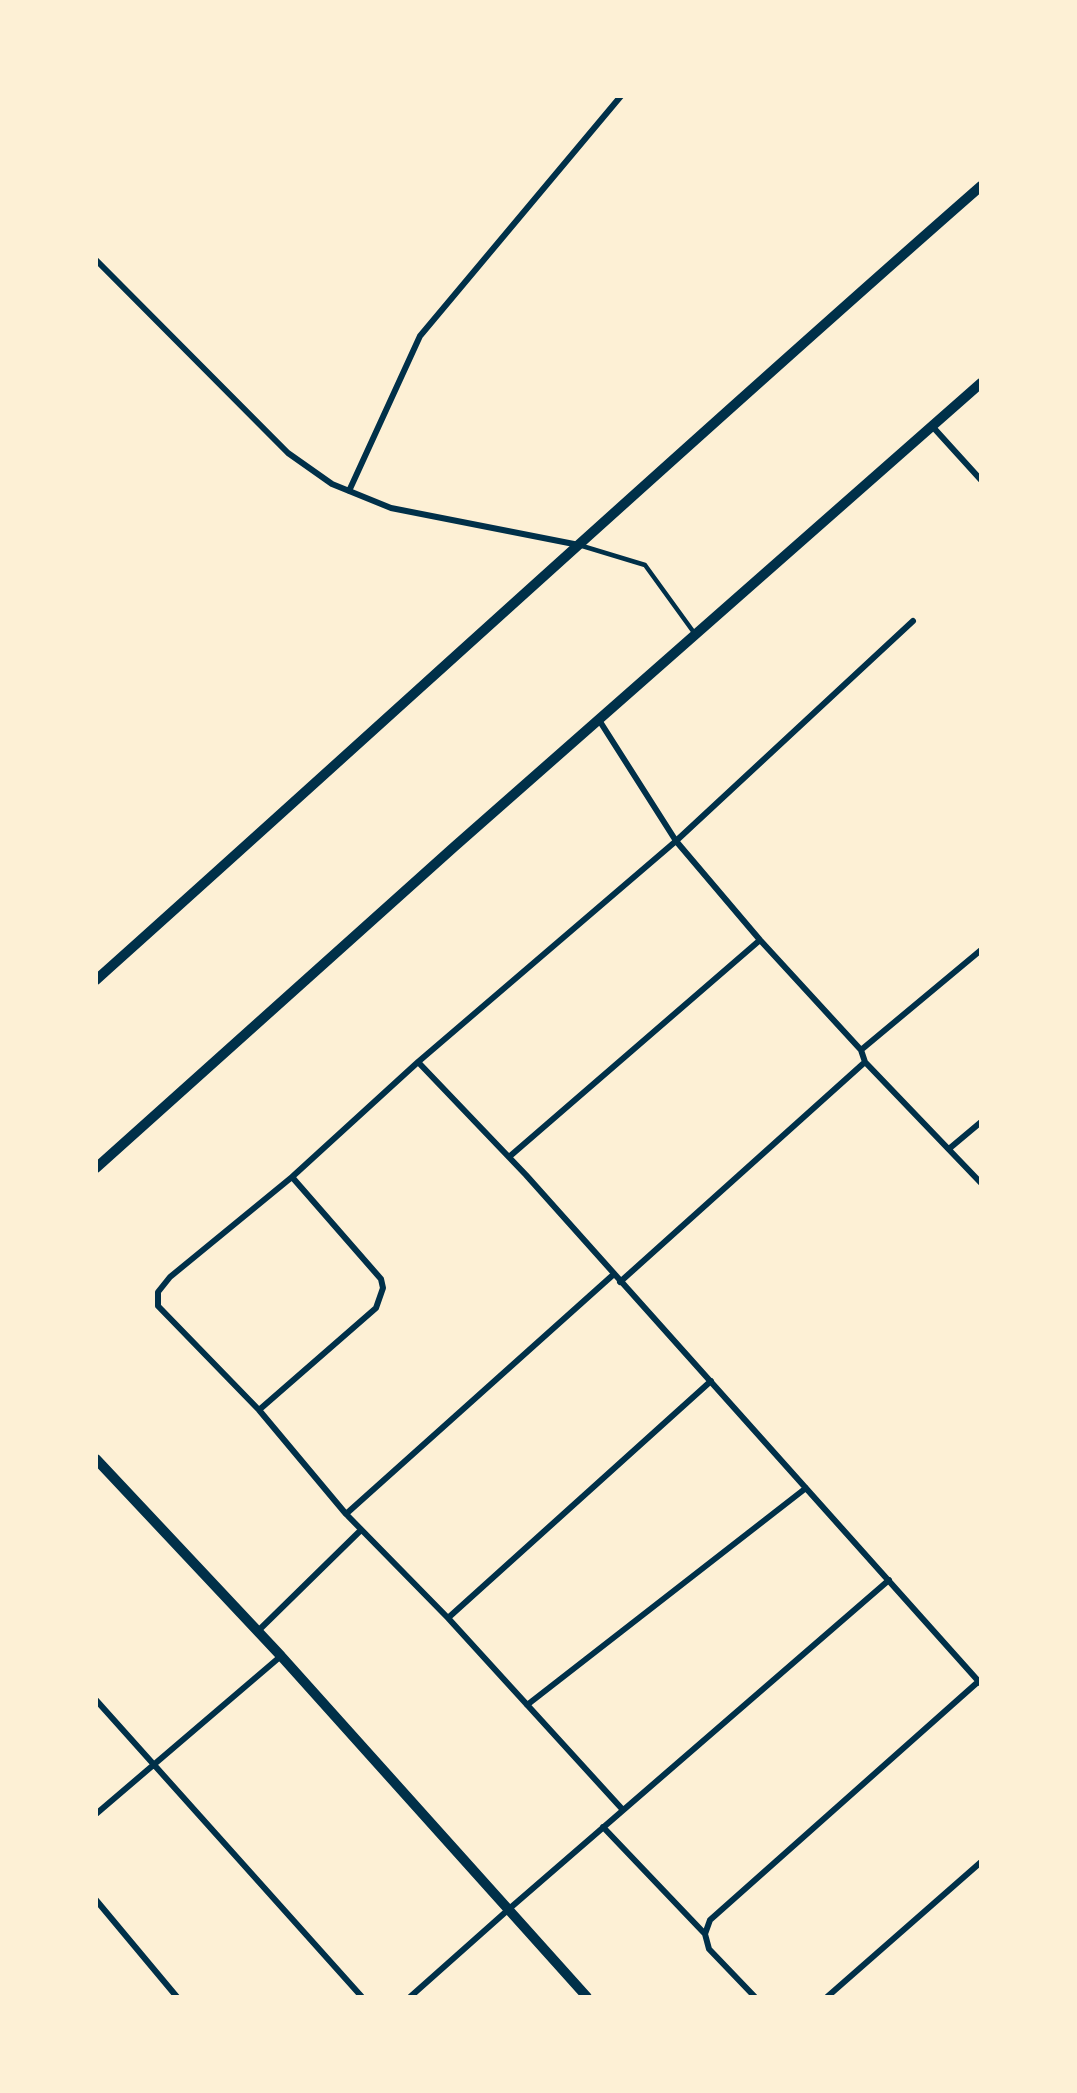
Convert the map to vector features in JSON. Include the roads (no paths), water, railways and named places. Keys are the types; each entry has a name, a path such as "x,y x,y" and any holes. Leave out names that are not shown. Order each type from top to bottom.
{"street":[{"path":"349,491 420,336 621,96"},
{"path":"96,980 814,332 981,186"},
{"path":"96,260 288,453 332,484 391,508 579,545"},
{"path":"96,1168 981,383"},
{"path":"932,426 981,480"},
{"path":"623,1810 448,1618 346,1514 259,1410 158,1306 158,1292 170,1277 292,1177 418,1062 676,841 912,621"},
{"path":"599,720 676,841 760,940 861,1050 865,1062 981,1183"},
{"path":"509,1157 760,940"},
{"path":"861,1050 981,950"},
{"path":"418,1062 509,1157 980,1682 710,1920 705,1934"},
{"path":"620,1282 865,1062"},
{"path":"950,1149 981,1122"},
{"path":"259,1410 376,1308 383,1288 381,1279 292,1177"},
{"path":"346,1514 614,1274"},
{"path":"448,1618 711,1381"},
{"path":"96,1459 281,1656 587,1997"},
{"path":"527,1705 806,1488"},
{"path":"258,1631 361,1530"},
{"path":"410,1997 889,1580"},
{"path":"96,1814 281,1656"},
{"path":"96,1700 362,1997"},
{"path":"603,1827 705,1934 710,1949 754,1997"},
{"path":"827,1997 981,1862"},
{"path":"96,1900 177,1997"}],"lane":[{"path":"579,545 645,565 696,634"}]}
